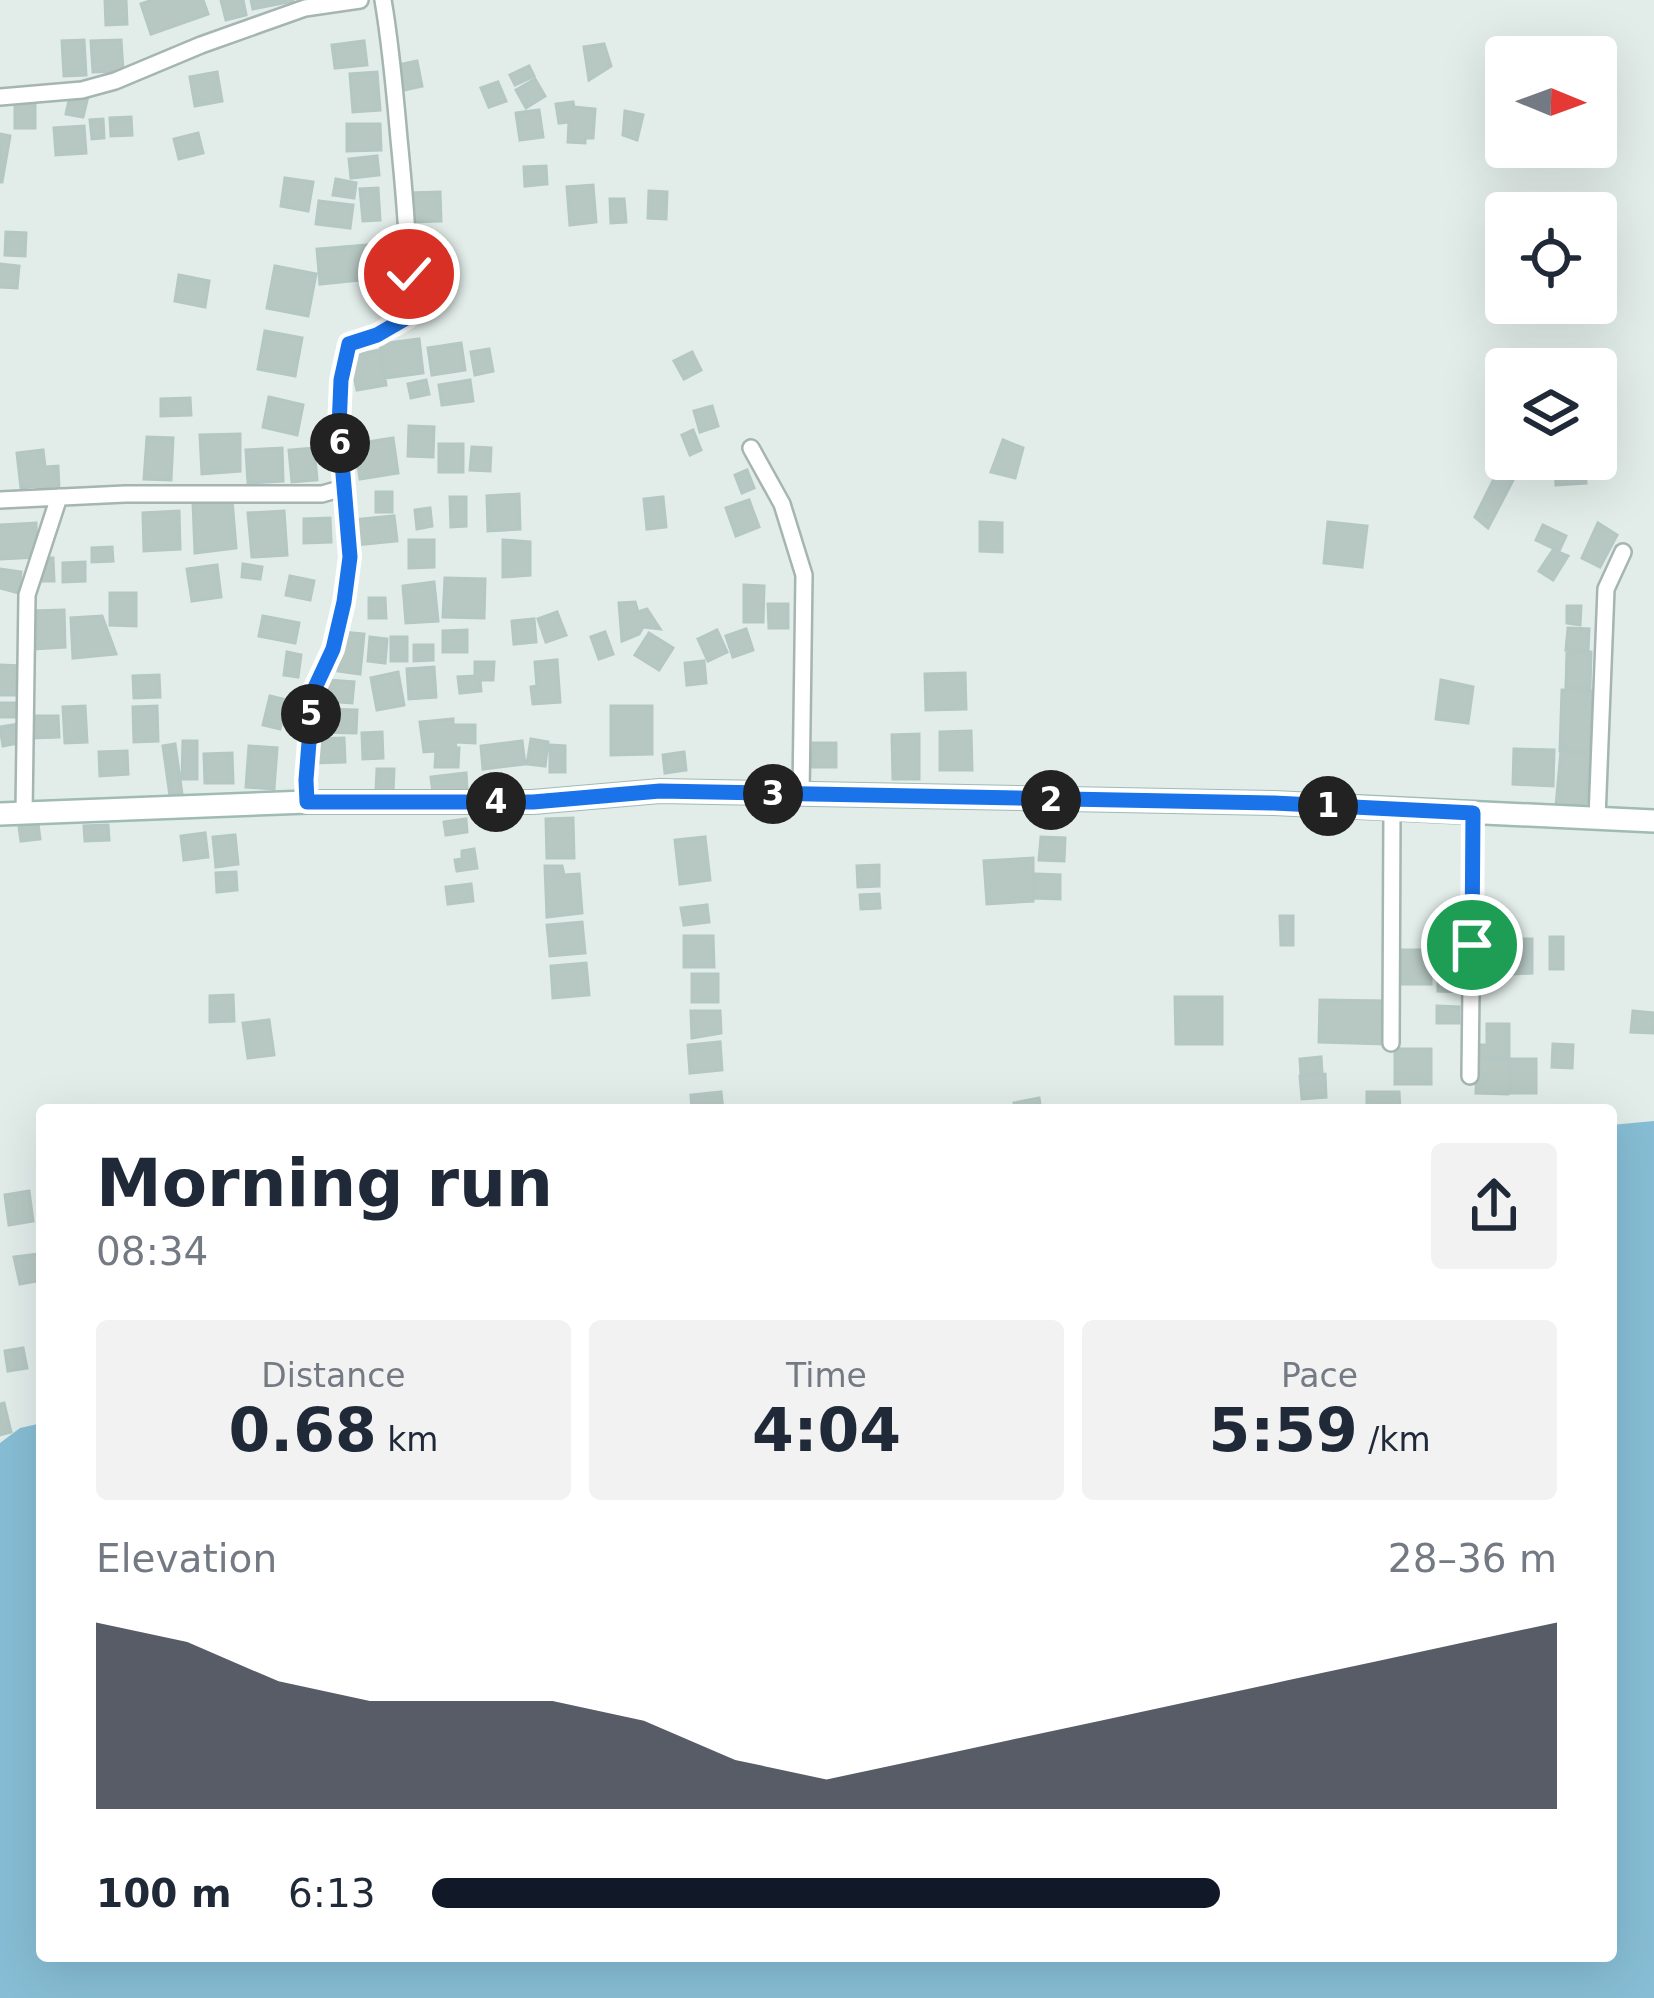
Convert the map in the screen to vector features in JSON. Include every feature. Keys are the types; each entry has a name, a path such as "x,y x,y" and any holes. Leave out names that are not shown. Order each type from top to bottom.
{"main road":[{"path":"0,814 307,802 533,802 660,791 1274,803 1654,821"}],"street":[{"path":"0,97 98,85 304,8 360,0"},
{"path":"307,802 313,692 333,649 350,557 339,427 341,380 349,344 408,317 405,200 383,0"},
{"path":"751,448 782,504 805,575 801,794"},
{"path":"0,500 322,494 344,488"},
{"path":"24,813 27,595 59,497"},
{"path":"1597,818 1606,590 1622,552"},
{"path":"1391,809 1391,1043"},
{"path":"1470,1076 1473,813"}],"water":[{"path":"1654,1121 1654,1998 0,1998 0,1443 20,1428 36,1424 36,1962 1617,1962 1617,1124"}],"building":[{"path":"105,0 126,0 127,24 106,25"},
{"path":"203,0 208,14 151,34 141,4"},
{"path":"221,0 243,0 246,15 226,20"},
{"path":"251,0 292,0 293,1 253,9"},
{"path":"84,40 86,75 64,76 62,41"},
{"path":"121,40 123,71 93,72 91,41"},
{"path":"364,41 367,65 335,68 332,45"},
{"path":"604,44 611,66 589,80 584,47"},
{"path":"417,61 422,86 400,91 394,66"},
{"path":"529,66 534,76 515,85 510,75"},
{"path":"217,72 222,101 195,106 190,77"},
{"path":"377,72 380,110 353,112 350,74"},
{"path":"535,79 545,96 526,108 516,90"},
{"path":"498,82 506,101 489,107 481,88"},
{"path":"71,92 88,96 83,117 66,114"},
{"path":"573,102 574,107 595,109 593,138 585,138 585,143 568,142 569,122 559,123 556,104"},
{"path":"15,103 35,103 35,128 15,128"},
{"path":"539,110 543,137 520,140 516,113"},
{"path":"625,111 643,115 637,140 623,135"},
{"path":"131,117 132,135 111,136 110,118"},
{"path":"103,119 104,138 92,139 90,120"},
{"path":"347,124 380,124 381,150 347,151"},
{"path":"84,126 86,153 56,155 54,128"},
{"path":"198,133 203,153 179,159 174,139"},
{"path":"0,134 10,136 2,182 0,182"},
{"path":"377,156 379,175 351,178 349,159"},
{"path":"546,166 547,184 525,186 524,167"},
{"path":"285,178 313,182 308,211 281,206"},
{"path":"336,179 356,183 354,198 333,195"},
{"path":"593,185 596,222 570,225 567,187"},
{"path":"378,188 380,220 363,221 360,189"},
{"path":"649,191 667,192 666,219 648,218"},
{"path":"440,192 441,221 409,222 408,193"},
{"path":"610,199 624,199 626,222 611,223"},
{"path":"319,201 353,205 350,228 316,224"},
{"path":"6,232 26,233 25,256 5,255"},
{"path":"378,244 381,278 320,284 317,249"},
{"path":"0,264 19,266 17,288 0,287"},
{"path":"275,266 316,274 308,316 267,308"},
{"path":"179,275 209,281 205,307 175,301"},
{"path":"265,331 302,338 295,376 258,369"},
{"path":"419,339 423,373 385,378 380,344"},
{"path":"461,343 465,370 432,375 428,348"},
{"path":"489,349 493,371 475,375 471,352"},
{"path":"380,350 386,385 357,390 350,356"},
{"path":"692,352 701,370 684,379 674,361"},
{"path":"426,380 429,394 411,398 408,384"},
{"path":"470,380 473,401 442,405 439,385"},
{"path":"269,397 303,405 297,435 263,427"},
{"path":"190,398 191,415 161,416 161,399"},
{"path":"712,406 718,426 700,432 694,411"},
{"path":"409,426 434,427 433,457 408,456"},
{"path":"693,430 701,450 690,455 682,435"},
{"path":"240,434 240,471 202,474 200,435"},
{"path":"147,437 173,438 171,480 144,479"},
{"path":"393,438 398,473 360,479 355,444"},
{"path":"1003,440 1023,448 1015,478 991,472"},
{"path":"439,444 463,444 463,472 439,472"},
{"path":"472,447 491,448 490,471 470,470"},
{"path":"282,448 283,481 248,483 246,450"},
{"path":"314,448 317,480 292,482 289,450"},
{"path":"43,450 45,467 58,466 59,490 21,488 17,453"},
{"path":"747,470 754,488 742,493 735,475"},
{"path":"1494,480 1513,480 1488,528 1475,517"},
{"path":"1556,480 1586,480 1586,483 1556,485"},
{"path":"376,492 392,492 392,512 376,512"},
{"path":"519,494 520,529 488,531 487,496"},
{"path":"450,497 466,497 466,526 451,527"},
{"path":"663,497 666,527 647,529 644,499"},
{"path":"232,500 236,548 195,553 193,502"},
{"path":"749,500 759,527 736,536 726,508"},
{"path":"430,508 432,526 417,529 415,510"},
{"path":"179,511 180,549 144,551 143,513"},
{"path":"284,511 287,555 252,557 248,513"},
{"path":"394,516 397,541 354,545 351,520"},
{"path":"330,518 331,542 304,543 304,519"},
{"path":"980,522 1002,523 1002,552 980,551"},
{"path":"1328,522 1367,526 1362,567 1324,563"},
{"path":"36,523 37,557 0,559 0,525"},
{"path":"1598,523 1617,535 1600,567 1582,558"},
{"path":"1543,525 1566,536 1559,551 1536,540"},
{"path":"409,540 434,540 434,567 409,568"},
{"path":"503,540 530,542 530,575 503,577"},
{"path":"112,547 113,561 92,562 92,548"},
{"path":"1553,550 1568,556 1553,580 1539,571"},
{"path":"41,558 53,558 54,581 42,581"},
{"path":"85,562 85,581 63,582 63,563"},
{"path":"243,564 262,567 260,579 242,577"},
{"path":"217,565 221,597 192,601 187,569"},
{"path":"0,569 21,572 19,593 0,588"},
{"path":"290,576 314,581 310,600 286,595"},
{"path":"445,578 485,579 484,618 443,617"},
{"path":"434,582 438,621 406,623 403,586"},
{"path":"744,585 764,586 763,622 744,622"},
{"path":"110,593 136,593 136,626 110,625"},
{"path":"369,598 385,598 386,618 369,618"},
{"path":"635,602 638,612 647,609 660,629 643,627 639,634 622,641 619,603"},
{"path":"768,604 788,604 788,628 769,628"},
{"path":"1567,606 1581,606 1580,625 1567,623"},
{"path":"64,610 65,647 34,649 32,611"},
{"path":"557,612 566,635 546,642 538,619"},
{"path":"102,616 116,654 73,658 71,618"},
{"path":"263,616 299,623 295,643 259,636"},
{"path":"534,619 536,642 514,644 512,621"},
{"path":"1568,628 1589,629 1588,651 1566,650"},
{"path":"746,629 753,650 733,657 726,636"},
{"path":"467,630 467,652 443,652 443,631"},
{"path":"717,630 727,652 708,661 698,639"},
{"path":"342,632 364,634 360,674 338,671"},
{"path":"605,632 613,654 599,659 591,637"},
{"path":"649,633 673,648 659,670 635,655"},
{"path":"370,637 387,639 385,663 368,661"},
{"path":"391,637 407,637 407,661 391,661"},
{"path":"414,645 433,645 433,660 414,661"},
{"path":"287,652 301,655 298,677 284,675"},
{"path":"1567,652 1591,652 1590,688 1566,687"},
{"path":"557,660 560,702 533,704 535,662"},
{"path":"704,661 706,683 687,685 685,663"},
{"path":"475,662 494,662 493,680 480,680 481,691 460,693 458,677 475,676"},
{"path":"0,665 22,666 21,695 0,695"},
{"path":"434,667 436,697 409,699 407,669"},
{"path":"398,672 404,705 377,710 371,678"},
{"path":"965,673 966,709 926,710 925,674"},
{"path":"159,675 160,697 134,698 133,676"},
{"path":"328,680 354,682 352,703 326,701"},
{"path":"1441,680 1473,687 1468,723 1436,719"},
{"path":"1562,690 1592,691 1590,752 1560,751"},
{"path":"270,696 287,700 280,729 263,725"},
{"path":"0,703 17,703 17,717 0,717"},
{"path":"85,706 87,742 65,743 63,707"},
{"path":"157,706 158,741 134,742 133,707"},
{"path":"611,706 652,706 652,754 611,755"},
{"path":"315,709 357,710 356,733 315,732"},
{"path":"31,716 58,716 59,737 32,738"},
{"path":"453,719 453,725 475,725 475,743 455,742 458,767 435,767 436,751 424,752 420,722"},
{"path":"19,724 23,742 3,746 0,727"},
{"path":"971,731 972,770 940,770 940,732"},
{"path":"382,732 383,758 363,759 362,733"},
{"path":"919,734 919,779 893,779 892,735"},
{"path":"344,738 345,762 313,763 312,739"},
{"path":"531,739 548,742 545,766 527,764"},
{"path":"183,741 197,741 197,779 182,779"},
{"path":"522,741 525,764 483,769 481,746"},
{"path":"813,743 836,743 836,767 812,767"},
{"path":"175,744 182,794 170,796 163,746"},
{"path":"550,745 565,746 565,772 550,772"},
{"path":"249,746 277,748 274,789 246,787"},
{"path":"1514,749 1554,750 1553,786 1513,784"},
{"path":"127,751 128,774 100,776 99,752"},
{"path":"1561,751 1590,754 1586,808 1556,806"},
{"path":"684,752 686,770 665,773 663,755"},
{"path":"232,753 233,783 205,783 204,754"},
{"path":"377,769 394,769 393,793 376,792"},
{"path":"466,773 467,789 433,793 431,777"},
{"path":"573,818 574,858 547,858 546,819"},
{"path":"466,819 467,832 446,835 444,822"},
{"path":"38,824 40,839 21,841 19,827"},
{"path":"108,825 109,840 85,841 84,826"},
{"path":"205,833 208,857 184,860 181,836"},
{"path":"235,835 238,864 216,867 213,837"},
{"path":"705,837 710,880 680,884 675,840"},
{"path":"1041,837 1065,838 1064,861 1039,860"},
{"path":"474,849 477,868 457,871 455,860 462,859 462,851"},
{"path":"1033,858 1033,901 987,904 984,861"},
{"path":"879,865 879,886 858,887 857,866"},
{"path":"545,866 562,866 564,875 579,874 582,913 547,917"},
{"path":"236,872 237,890 217,892 216,873"},
{"path":"1036,874 1060,875 1060,899 1035,898"},
{"path":"471,884 473,901 448,904 446,887"},
{"path":"879,894 880,908 861,909 860,895"},
{"path":"707,905 709,922 684,925 681,908"},
{"path":"1280,916 1293,916 1293,945 1281,945"},
{"path":"582,922 585,953 550,956 547,925"},
{"path":"684,936 713,936 714,967 684,967"},
{"path":"1550,937 1563,937 1563,969 1550,969"},
{"path":"1512,939 1532,939 1532,973 1512,974"},
{"path":"1401,950 1431,950 1431,984 1401,984"},
{"path":"586,963 589,995 553,998 551,966"},
{"path":"1438,971 1466,972 1466,992 1438,991"},
{"path":"692,974 718,974 718,1002 692,1002"},
{"path":"233,995 234,1021 210,1022 210,996"},
{"path":"1175,997 1222,997 1222,1044 1176,1044"},
{"path":"1320,1000 1387,1001 1386,1044 1319,1042"},
{"path":"1437,1006 1459,1007 1459,1023 1437,1023"},
{"path":"691,1011 720,1011 721,1033 692,1038"},
{"path":"1633,1011 1654,1013 1654,1033 1631,1032"},
{"path":"269,1020 274,1055 248,1058 243,1023"},
{"path":"1487,1024 1509,1024 1509,1057 1477,1057 1478,1045 1487,1045"},
{"path":"720,1042 722,1070 690,1073 688,1045"},
{"path":"1553,1044 1573,1045 1572,1068 1552,1067"},
{"path":"1395,1049 1431,1049 1431,1084 1395,1084"},
{"path":"1321,1057 1322,1072 1301,1074 1300,1059"},
{"path":"1477,1058 1509,1060 1508,1094 1476,1093"},
{"path":"1511,1059 1536,1059 1536,1093 1511,1093"},
{"path":"1325,1074 1326,1097 1302,1099 1300,1076"},
{"path":"721,1092 722,1104 692,1104 691,1095"},
{"path":"1367,1092 1399,1092 1400,1104 1367,1104"},
{"path":"1039,1098 1040,1104 1014,1104"},
{"path":"29,1191 33,1221 9,1225 5,1195"},
{"path":"36,1254 36,1281 20,1284 14,1257"},
{"path":"23,1348 27,1368 8,1371 5,1351"},
{"path":"4,1403 11,1432 0,1435 0,1404"}],"route":[{"path":"409,274 408,317 349,344 341,380 339,427 350,557 333,649 313,692 307,802 533,802 660,791 1274,803 1473,813 1472,945"}]}
